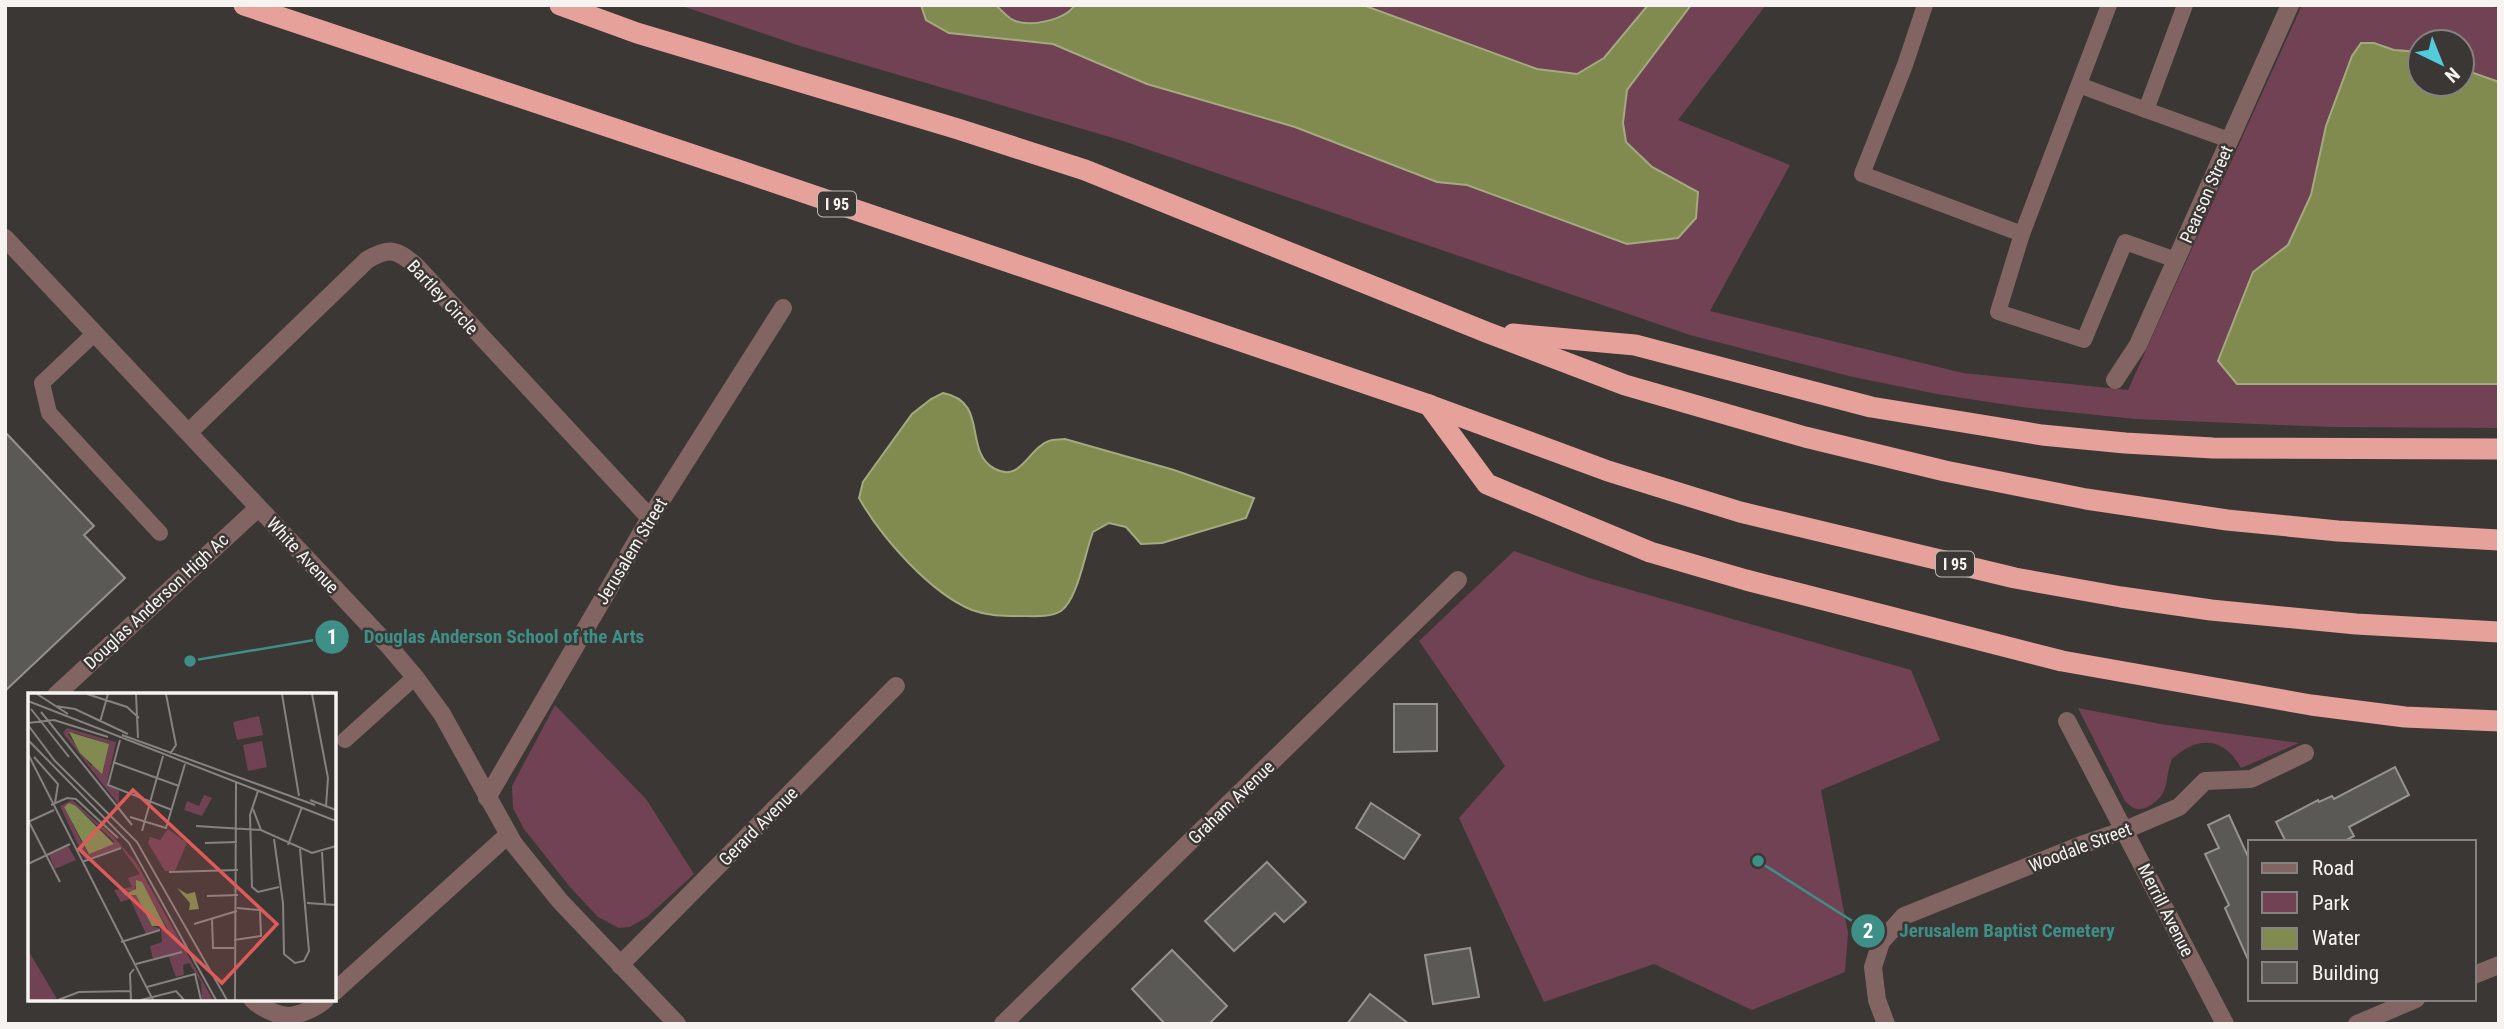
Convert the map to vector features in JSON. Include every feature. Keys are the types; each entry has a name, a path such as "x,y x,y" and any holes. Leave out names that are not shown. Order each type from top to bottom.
{"highway":[{"name":"I 95","path":"244,5 1429,405 1608,471 1740,512 2015,578 2121,597 2211,610 2356,624 2499,632"},
{"path":"560,5 637,33 1085,170 1486,332 1625,385 1805,437 1945,471 2086,499 2227,520 2338,531 2499,540"},
{"path":"1486,332 1635,345 1871,407 2042,435 2213,448 2499,449"},
{"path":"1429,405 1487,484 1650,552 1746,580 2062,661 2311,705 2405,716 2499,721"},
{"path":"2405,716 2499,736"}],"street":[{"name":"Pearson Street","path":"2115,380 2138,345 2290,5"},
{"name":"White Avenue","path":"5,238 415,677 442,714 508,835 560,901 677,1024"},
{"name":"Bartley Circle","path":"189,432 367,260 391,251 402,254 415,265 650,518"},
{"name":"Jerusalem Street","path":"487,798 650,518 783,308"},
{"name":"Douglas Anderson High Ac","path":"58,693 258,508"},
{"name":"Graham Avenue","path":"1003,1024 1458,580"},
{"name":"Gerard Avenue","path":"621,965 895,686"},
{"name":"Merrill Avenue","path":"2067,721 2225,1024"},
{"name":"Woodale Street","path":"1886,1024 1877,1000 1874,967 1881,942 1904,916 2179,807 2205,781 2251,779 2305,753"},
{"path":"336,990 508,835"},
{"path":"2476,974 2499,965"},
{"path":"253,1001 258,1006 289,1016 319,1006 324,1001"},
{"path":"2357,1024 2411,1001"}],"lane":[{"path":"1925,5 1905,65 1862,174 2022,234"},
{"path":"2109,5 2022,234 1998,312 2084,340 2125,242 2176,260"},
{"path":"2146,110 2185,5"},
{"path":"2079,85 2230,140"},
{"path":"95,333 42,383 49,413 160,533"},
{"path":"345,740 415,677"}],"green space":[{"path":"679,5 921,5 926,20 949,33 1053,44 1147,84 1295,127 1437,182 1698,193 1652,167 1626,141 1623,123 1627,90 1691,5 1766,5 1678,120 1790,165 1710,311 1963,373 2128,390 2302,5 2489,5 2499,9 2499,82 2476,74 2476,28 2406,28 2406,51 2374,43 2352,56 2326,126 2311,195 2288,245 2253,272 2237,384 2499,384 2499,428 2331,427 2135,419 2021,407 1853,377 1690,335 1120,140 800,46"},
{"path":"996,5 1075,5 1063,15 1028,23 1013,20"},
{"path":"1363,5 1648,5 1604,58 1577,74 1537,69"},
{"path":"1514,551 1589,578 1911,670 1940,740 1821,790 1848,933 1845,972 1752,1010 1654,964 1544,1002 1459,818 1505,766 1419,641"},
{"path":"555,705 646,799 694,874 647,917 630,927 619,928 598,917 570,887 524,829 513,808 512,786"},
{"path":"2078,708 2160,724 2299,743 2241,768 2227,750 2218,745 2200,743 2191,746 2172,759 2161,796 2149,806 2136,809 2125,801"}],"water":[{"path":"921,5 996,5 1013,20 1037,23 1063,15 1075,5 1363,5 1537,69 1577,74 1604,58 1648,5 1691,5 1627,90 1623,123 1626,142 1652,167 1698,192 1696,218 1678,238 1627,244 1467,185 1437,182 1295,127 1147,84 1053,44 949,33 926,20"},
{"path":"2361,43 2374,43 2406,51 2406,98 2476,98 2476,74 2499,82 2499,384 2237,384 2218,361 2253,272 2288,245 2311,195 2326,126 2352,56"},
{"path":"943,393 957,398 966,406 980,451 985,461 995,469 1012,471 1042,444 1065,439 1174,470 1254,498 1246,518 1162,543 1141,544 1126,527 1109,523 1093,532 1072,596 1061,611 1052,615 1001,616 972,610 940,591 908,562 880,530 859,498 863,482 912,414"}],"building":[{"path":"5,432 94,526 84,535 125,578 5,691"},
{"path":"1394,704 1437,704 1437,751 1394,752"},
{"path":"2395,767 2409,795 2349,827 2354,836 2347,840 2285,840 2276,822 2318,800 2319,802 2332,796 2334,799"},
{"path":"1371,803 1420,835 1404,859 1356,828"},
{"path":"2229,815 2248,857 2248,960 2225,908 2229,905 2205,854 2219,848 2208,825"},
{"path":"1267,862 1306,902 1284,922 1275,913 1234,951 1205,921"},
{"path":"1470,948 1479,997 1433,1004 1425,955"},
{"path":"1172,950 1227,1006 1209,1024 1165,1024 1132,989"},
{"path":"1370,994 1409,1024 1347,1024"}],"place":[{"name":"Douglas Anderson School of the Arts","path":"190,661"},
{"name":"Jerusalem Baptist Cemetery","path":"1758,861"}]}
